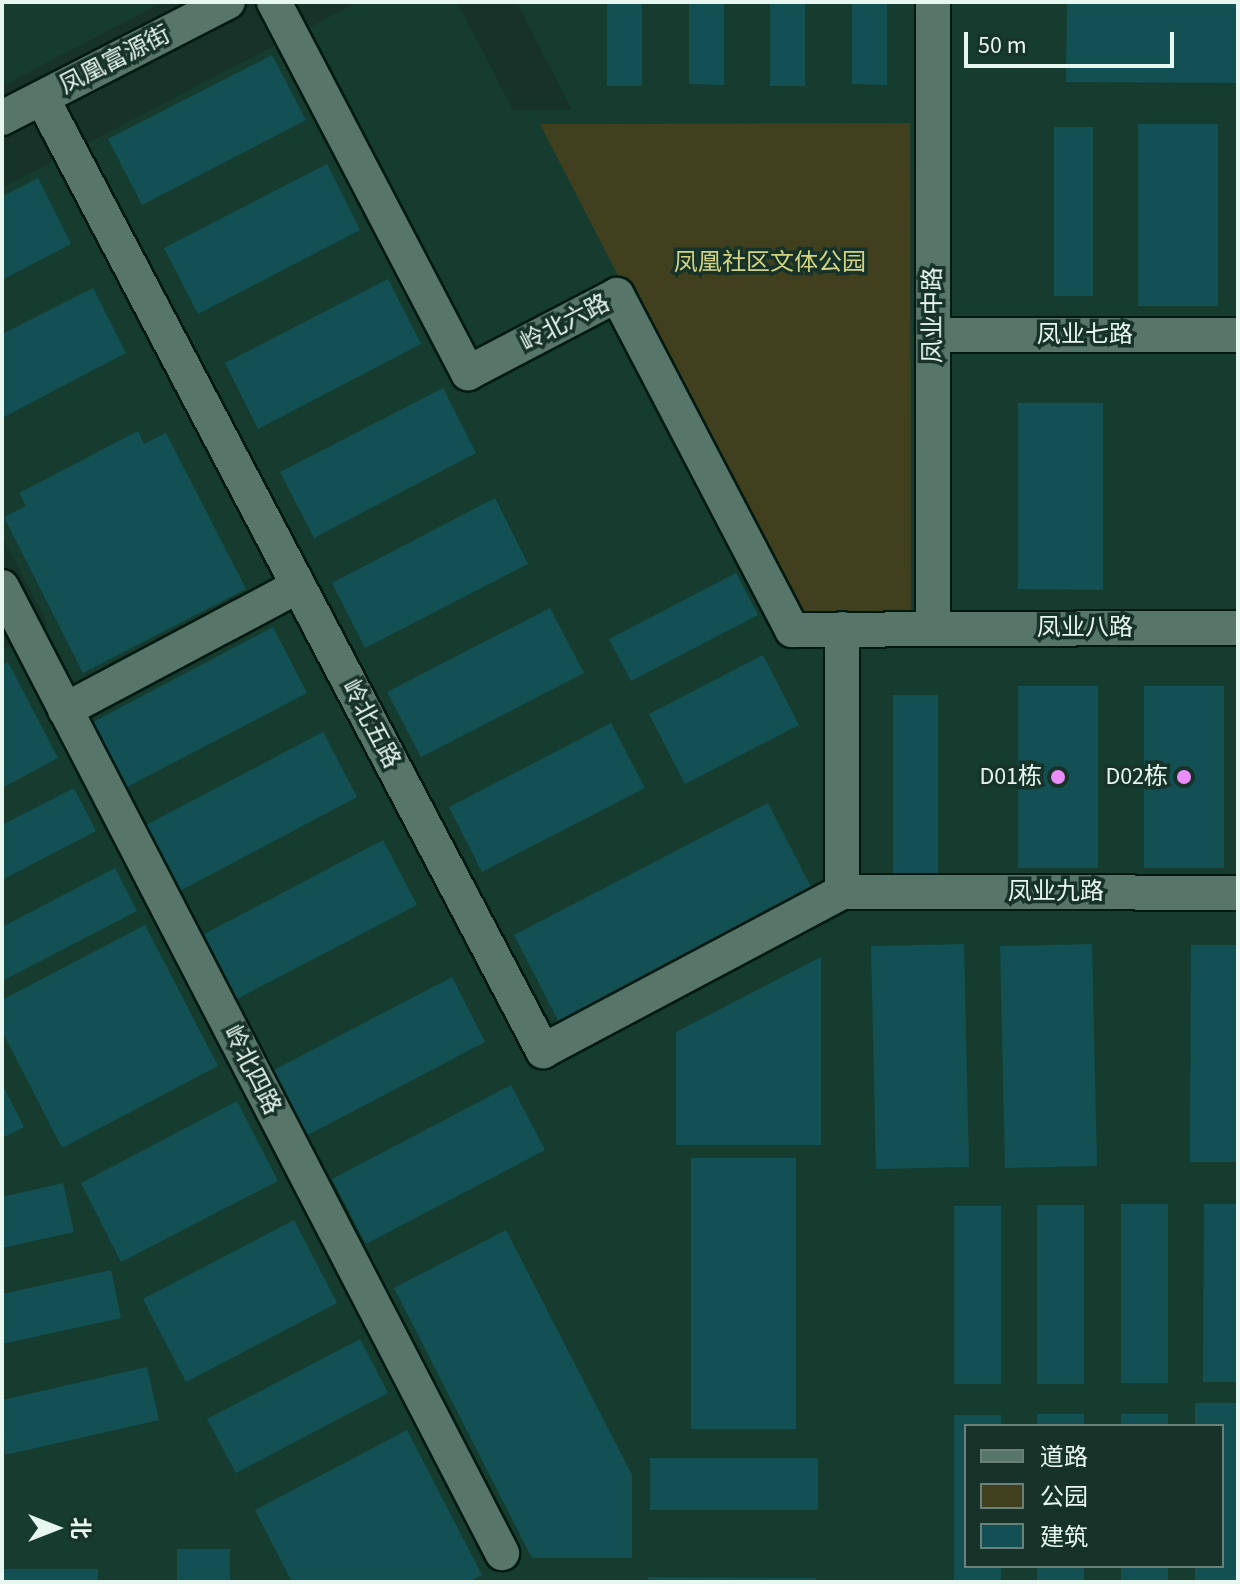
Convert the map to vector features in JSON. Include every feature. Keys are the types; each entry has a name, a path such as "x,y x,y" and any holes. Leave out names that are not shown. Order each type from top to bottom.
{"street":[{"name":"凤凰富源街","path":"2,118 228,2"},
{"name":"岭北六路","path":"274,2 468,373 617,295 792,630 933,628"},
{"name":"凤业中路","path":"933,2 933,628"},
{"name":"岭北五路","path":"42,98 543,1051 858,892"},
{"name":"凤业七路","path":"933,335 1238,335"},
{"path":"65,710 298,586"},
{"name":"岭北四路","path":"2,587 12,629 65,710 502,1553"},
{"name":"凤业八路","path":"933,628 1238,628"},
{"path":"842,629 858,892"},
{"name":"凤业九路","path":"858,892 1238,893"}],"shaded area":[{"path":"2,2 163,2 2,86"},
{"path":"358,2 457,2 513,110 572,110 517,2 1238,2 1238,1582 2,1582 2,650 48,625 2,536 2,188"}],"green space":[{"name":"凤凰社区文体公园","path":"910,123 911,614 793,615 540,124"}],"building":[{"path":"607,2 642,2 642,86 607,86"},
{"path":"689,2 724,2 724,85 689,84"},
{"path":"770,2 805,2 805,86 770,86"},
{"path":"852,2 887,2 887,85 852,84"},
{"path":"1067,2 1238,2 1238,83 1066,82"},
{"path":"272,55 306,120 142,205 108,139"},
{"path":"1138,124 1218,124 1218,306 1138,306"},
{"path":"1054,127 1093,127 1093,296 1054,296"},
{"path":"327,164 360,230 198,314 164,248"},
{"path":"38,178 71,244 2,280 2,197"},
{"path":"388,279 421,344 258,429 225,363"},
{"path":"93,288 126,353 2,418 2,334"},
{"path":"443,388 476,453 314,538 280,472"},
{"path":"1018,403 1103,403 1103,590 1018,589"},
{"path":"138,431 144,444 166,433 246,589 83,673 4,517 26,506 19,493"},
{"path":"495,498 528,564 365,648 332,583"},
{"path":"736,573 758,615 631,681 609,639"},
{"path":"550,608 584,673 421,757 387,692"},
{"path":"273,627 307,693 127,787 93,722"},
{"path":"763,655 799,725 685,784 649,714"},
{"path":"8,662 58,758 2,788 2,665"},
{"name":"D01栋","path":"1018,686 1098,686 1098,868 1018,868"},
{"name":"D02栋","path":"1144,686 1224,686 1224,868 1144,868"},
{"path":"893,695 938,695 938,879 893,879"},
{"path":"611,723 645,788 482,872 449,807"},
{"path":"323,732 357,797 178,892 144,826"},
{"path":"74,788 96,831 2,880 2,825"},
{"path":"768,803 818,901 564,1032 514,935"},
{"path":"383,840 417,905 237,999 204,934"},
{"path":"115,868 137,911 2,981 2,927"},
{"path":"145,925 218,1066 62,1148 2,1031 2,1000"},
{"path":"964,944 969,1167 876,1169 871,946"},
{"path":"1092,944 1097,1166 1005,1168 1000,946"},
{"path":"1191,945 1238,945 1238,1162 1190,1162"},
{"path":"821,957 821,1145 676,1145 676,1032"},
{"path":"452,977 485,1042 306,1136 272,1071"},
{"path":"2,1084 24,1127 2,1138"},
{"path":"511,1085 545,1150 366,1244 332,1179"},
{"path":"237,1101 278,1181 121,1262 81,1183"},
{"path":"691,1158 796,1158 796,1429 691,1429"},
{"path":"63,1183 74,1232 2,1248 2,1197"},
{"path":"1121,1204 1168,1204 1168,1383 1121,1383"},
{"path":"1204,1204 1238,1204 1238,1382 1203,1382"},
{"path":"1037,1205 1084,1205 1084,1384 1037,1384"},
{"path":"954,1206 1001,1206 1001,1384 954,1384"},
{"path":"294,1220 337,1303 186,1382 143,1299"},
{"path":"506,1230 632,1475 632,1558 532,1558 394,1288"},
{"path":"111,1270 121,1318 2,1344 2,1294"},
{"path":"360,1339 388,1393 236,1473 207,1419"},
{"path":"147,1367 159,1420 5,1455 2,1400"},
{"path":"1195,1403 1238,1403 1238,1582 1195,1582 1195,1568 1224,1568 1224,1424 1195,1424"},
{"path":"1037,1414 1084,1414 1084,1424 1037,1424"},
{"path":"1121,1414 1168,1414 1168,1424 1121,1424"},
{"path":"954,1415 1001,1415 1001,1424 964,1424 964,1568 1001,1568 1001,1582 954,1582"},
{"path":"407,1430 482,1575 469,1582 292,1582 255,1510"},
{"path":"650,1458 818,1458 818,1510 650,1510"},
{"path":"177,1549 230,1549 230,1582 177,1582"},
{"path":"1037,1568 1084,1568 1084,1582 1037,1582"},
{"path":"1121,1568 1168,1568 1168,1582 1121,1582"},
{"path":"2,1569 98,1569 98,1582 2,1582"},
{"path":"648,1577 816,1578 816,1582 648,1582"}],"place":[{"name":"D01栋","path":"1058,777"},
{"name":"D02栋","path":"1184,777"}]}
